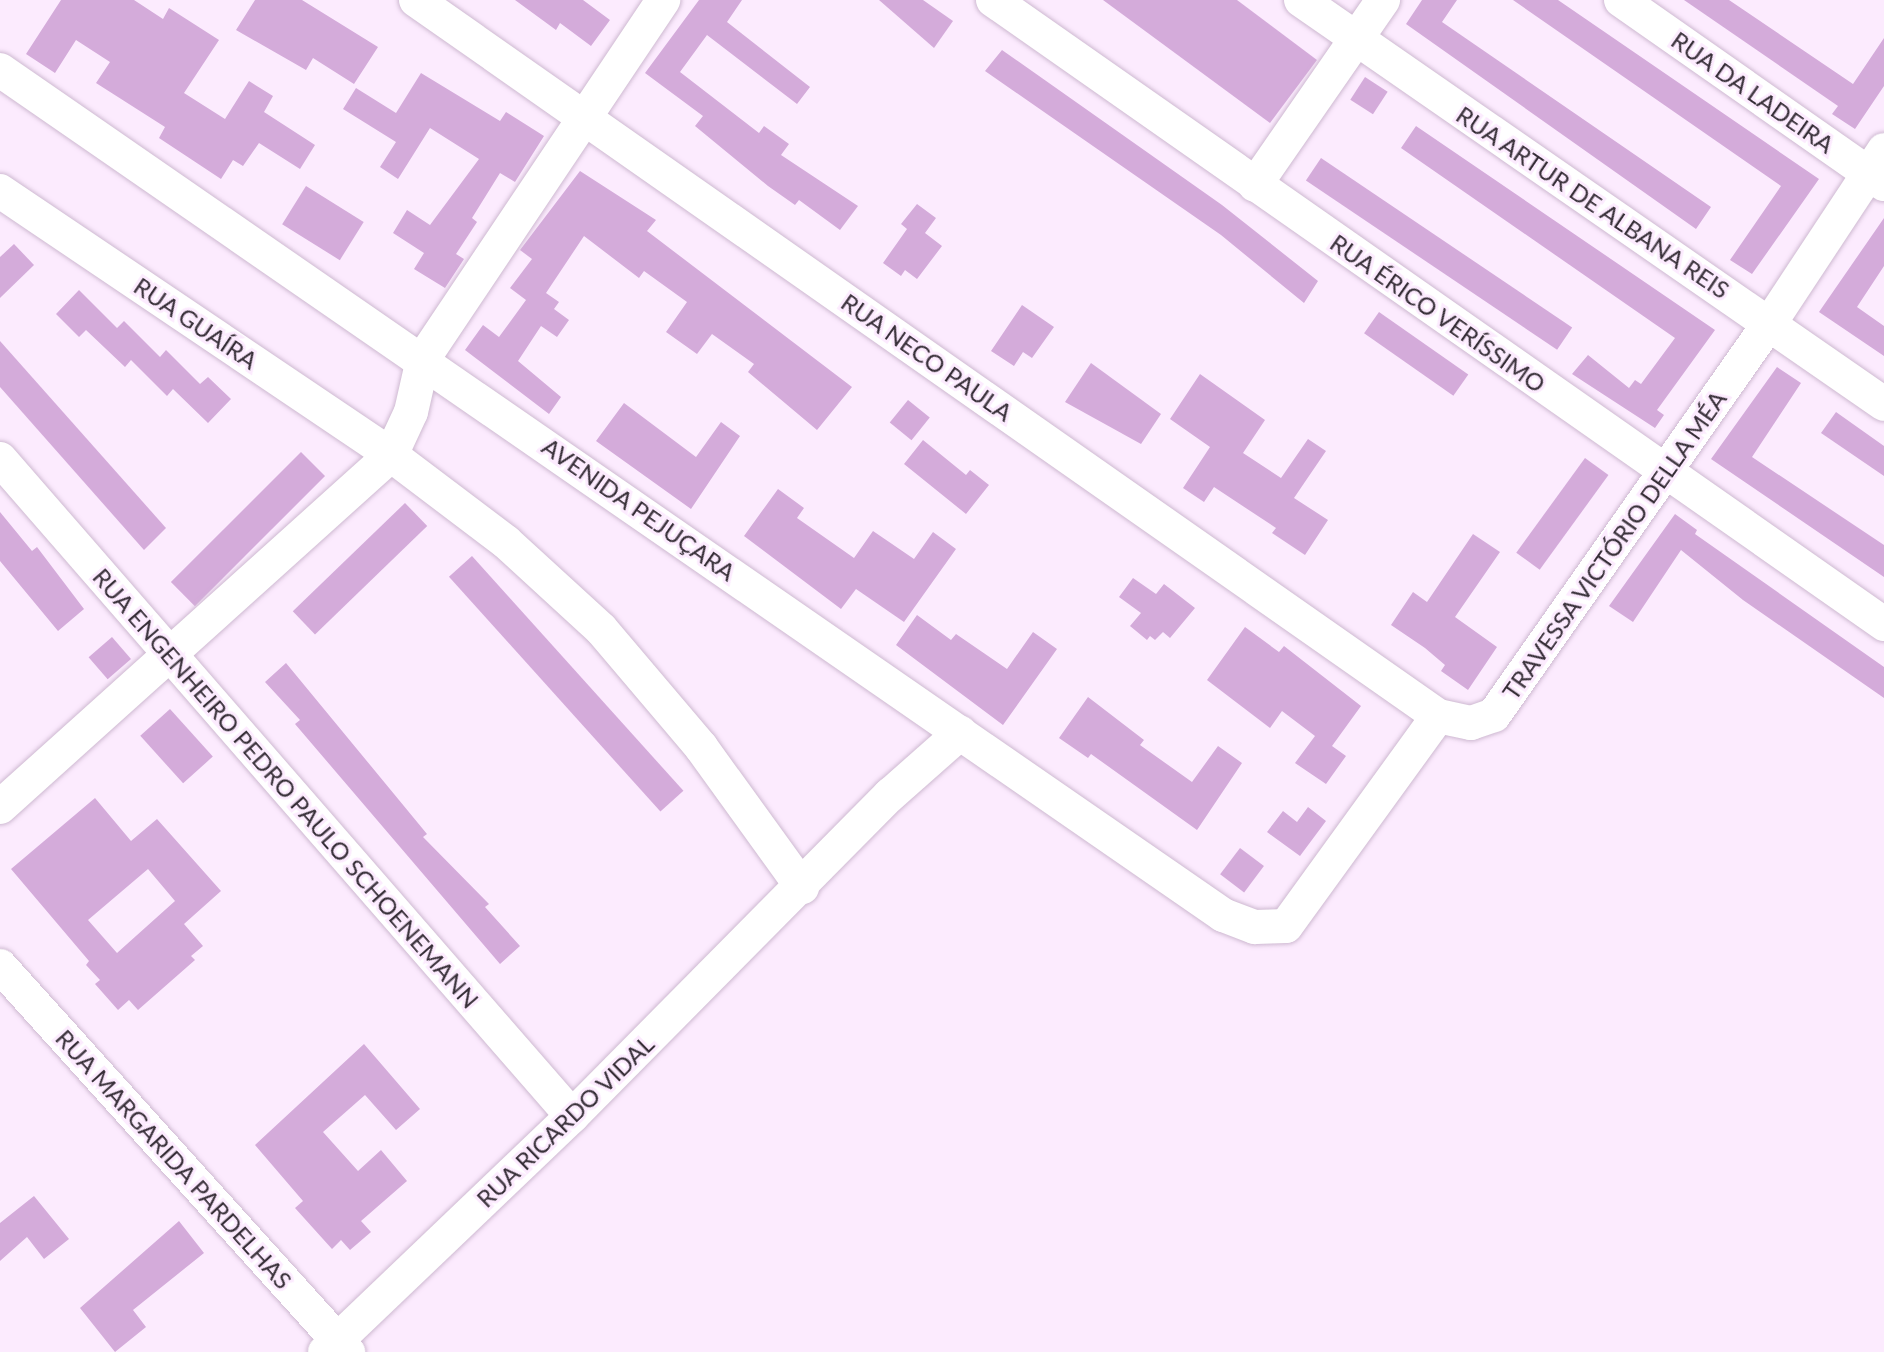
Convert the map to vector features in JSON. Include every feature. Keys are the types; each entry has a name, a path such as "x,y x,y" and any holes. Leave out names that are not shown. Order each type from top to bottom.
{"street":[{"name":"RUA NECO PAULA","path":"416,0 583,114 1438,716"},
{"path":"0,807 391,455 411,412 423,359 583,114 663,0"},
{"name":"RUA ÉRICO VERÍSSIMO","path":"993,0 1884,624"},
{"name":"RUA ARTUR DE ALBANA REIS","path":"1301,0 1884,404"},
{"path":"1255,185 1383,0"},
{"name":"RUA DA LADEIRA","path":"1621,0 1879,169"},
{"name":"AVENIDA PEJUÇARA","path":"0,70 423,359 1223,915 1255,927 1286,926 1438,716"},
{"name":"TRAVESSA VICTÓRIO DELLA MÉA","path":"1438,716 1471,723 1494,715 1879,169"},
{"name":"RUA GUAÍRA","path":"4,199 391,455 506,542 601,629 701,747 802,887"},
{"name":"RUA ENGENHEIRO PEDRO PAULO SCHOENEMANN","path":"0,459 572,1116"},
{"name":"RUA RICARDO VIDAL","path":"337,1348 802,887 890,795 960,733"},
{"name":"RUA MARGARIDA PARDELHAS","path":"0,966 337,1348"}],"building":[{"path":"61,0 134,0 163,19 169,8 219,40 184,93 225,119 249,81 273,96 264,112 315,145 300,169 259,143 243,166 233,160 221,179 159,138 165,127 96,83 110,62 76,40 55,73 26,54"},
{"path":"255,0 302,0 378,47 354,84 313,58 306,70 236,30"},
{"path":"515,0 583,0 610,20 591,46 560,23 556,30"},
{"path":"699,0 742,0 727,22 810,87 797,104 707,35 680,72 759,133 764,126 789,144 781,155 858,206 840,230 799,200 795,205 768,186 695,126 703,116 645,73"},
{"path":"879,0 923,0 953,21 934,48"},
{"path":"1103,0 1237,0 1317,60 1270,123"},
{"path":"1422,0 1457,0 1442,22 1711,207 1696,229 1406,24"},
{"path":"1513,0 1558,0 1819,179 1752,274 1730,260 1781,186"},
{"path":"1684,0 1729,0 1853,84 1884,38 1884,86 1855,129 1832,114 1838,106"},
{"path":"1002,50 1222,205 1318,281 1304,303 1221,235 985,71"},
{"path":"421,73 500,121 506,112 544,136 515,182 500,173 472,218 477,222 456,254 464,259 445,288 414,269 424,253 393,233 407,210 430,225 479,159 430,128 398,179 380,167 396,142 343,109 356,88 396,113"},
{"path":"1365,77 1388,92 1373,114 1350,100"},
{"path":"1416,126 1715,330 1657,410 1664,415 1655,428 1572,374 1588,355 1629,388 1635,380 1641,384 1675,338 1401,148"},
{"path":"1321,158 1572,327 1557,350 1306,180"},
{"path":"580,171 656,220 647,231 852,387 817,430 748,372 754,364 712,334 697,354 666,332 687,302 644,271 639,278 584,236 546,293 559,302 554,309 569,320 557,337 541,326 518,361 561,397 549,414 465,350 483,325 499,337 526,300 510,288 532,259 520,250"},
{"path":"306,186 364,222 340,260 282,224"},
{"path":"917,204 936,218 925,233 942,246 917,279 905,270 901,276 883,263 907,229 901,224"},
{"path":"1884,218 1884,266 1857,307 1884,326 1884,356 1819,312"},
{"path":"14,244 34,265 0,298 0,257"},
{"path":"79,290 117,328 124,321 160,357 166,350 200,384 208,377 231,399 208,423 173,389 167,396 131,360 125,367 86,330 79,337 56,314"},
{"path":"1022,305 1054,327 1032,358 1023,352 1014,366 991,351"},
{"path":"1379,312 1468,375 1453,396 1364,333"},
{"path":"0,341 166,528 144,550 0,387"},
{"path":"1091,363 1161,414 1141,444 1065,402"},
{"path":"1777,367 1801,383 1752,457 1884,545 1884,577 1711,459"},
{"path":"1200,374 1265,420 1243,453 1281,478 1308,439 1326,451 1294,498 1328,520 1305,555 1272,533 1276,528 1214,487 1204,502 1183,488 1210,447 1170,419"},
{"path":"908,400 930,418 912,440 890,423"},
{"path":"624,403 696,457 721,422 740,436 691,509 596,441"},
{"path":"1836,412 1884,446 1884,476 1821,433"},
{"path":"923,440 966,475 970,470 989,485 966,514 904,464"},
{"path":"301,452 325,476 195,606 171,582"},
{"path":"1585,458 1608,475 1540,570 1516,553"},
{"path":"778,489 804,508 797,518 854,558 873,531 914,559 933,532 956,549 904,622 856,589 841,609 744,536"},
{"path":"405,503 427,526 315,634 293,611"},
{"path":"0,512 32,551 37,547 84,609 58,631 0,561"},
{"path":"1675,514 1697,530 1695,534 1884,667 1884,698 1743,600 1681,550 1633,622 1609,606"},
{"path":"1473,534 1500,552 1455,617 1497,647 1468,690 1441,671 1445,665 1425,648 1391,625 1413,592 1427,602"},
{"path":"472,556 683,791 660,812 449,577"},
{"path":"1133,578 1156,594 1164,584 1195,608 1170,638 1163,632 1155,640 1150,636 1147,640 1130,626 1141,613 1119,597"},
{"path":"917,615 951,640 956,634 1007,669 1033,632 1057,649 1003,725 896,645"},
{"path":"1245,627 1279,652 1284,646 1361,706 1332,746 1346,756 1326,784 1295,763 1315,736 1282,711 1270,728 1207,680"},
{"path":"112,637 131,659 108,679 89,657"},
{"path":"286,663 427,834 423,837 489,904 485,907 520,946 500,964 295,724 300,720 265,682"},
{"path":"1088,697 1144,740 1140,745 1192,782 1218,746 1242,763 1197,830 1091,754 1088,758 1059,738"},
{"path":"170,709 213,757 183,783 140,736"},
{"path":"95,798 131,841 157,819 221,891 184,924 203,946 191,956 195,960 138,1010 129,1000 118,1010 95,984 100,980 86,965 89,961 11,869","holes":["148,869 175,901 117,953 88,920"]},
{"path":"1308,807 1326,821 1300,856 1267,832 1283,811 1297,822"},
{"path":"1240,848 1264,866 1244,892 1220,874"},
{"path":"364,1044 420,1109 396,1130 365,1095 323,1132 358,1171 381,1150 407,1181 361,1221 371,1232 350,1250 341,1240 332,1249 295,1208 303,1201 255,1145"},
{"path":"34,1196 69,1239 44,1259 27,1237 0,1261 0,1223"},
{"path":"179,1221 204,1253 133,1310 146,1327 115,1352 80,1308"}]}
